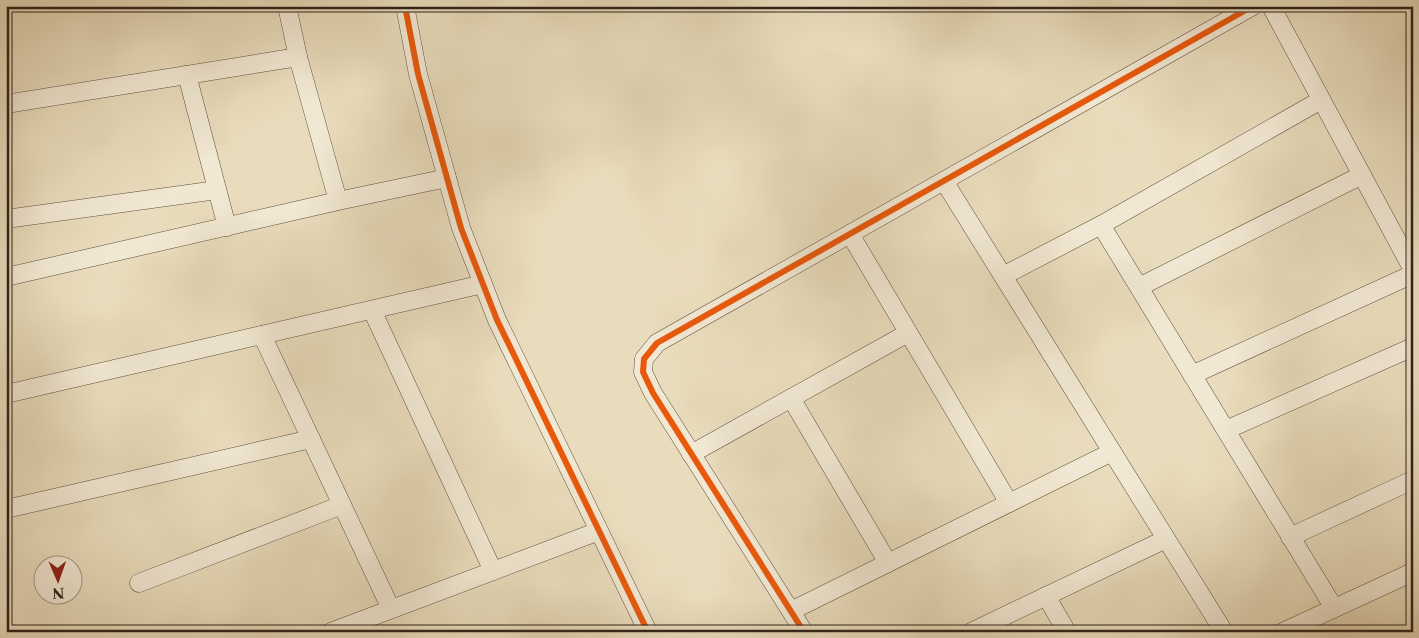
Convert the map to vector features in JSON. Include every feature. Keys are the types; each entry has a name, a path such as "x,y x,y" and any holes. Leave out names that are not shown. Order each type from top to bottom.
{"street":[{"path":"287,6 298,57 338,201"},
{"path":"405,6 418,74 461,228 497,320 599,531 643,630"},
{"path":"804,632 653,393 643,372 644,359 657,343 1254,6"},
{"path":"1271,6 1413,270"},
{"path":"6,104 298,57"},
{"path":"187,75 226,226"},
{"path":"1003,276 1101,226 1321,100"},
{"path":"1139,288 1362,175"},
{"path":"6,277 226,226 447,178"},
{"path":"944,181 1224,632"},
{"path":"6,219 217,190"},
{"path":"1101,226 1334,608"},
{"path":"850,234 1009,503"},
{"path":"1192,376 1413,274"},
{"path":"6,394 483,284"},
{"path":"372,310 493,571"},
{"path":"691,454 908,333"},
{"path":"262,335 391,609"},
{"path":"1226,430 1413,347"},
{"path":"791,398 888,563"},
{"path":"6,509 311,439"},
{"path":"791,611 1112,452"},
{"path":"1290,537 1413,480"},
{"path":"139,583 342,504"},
{"path":"331,632 599,531"},
{"path":"970,632 1166,539"},
{"path":"1283,632 1413,572"},
{"path":"1046,596 1067,632"}],"cycle path":[{"path":"405,6 418,74 461,228 497,320 648,632"},
{"path":"804,632 653,393 643,372 644,359 657,343 1253,6"}]}
